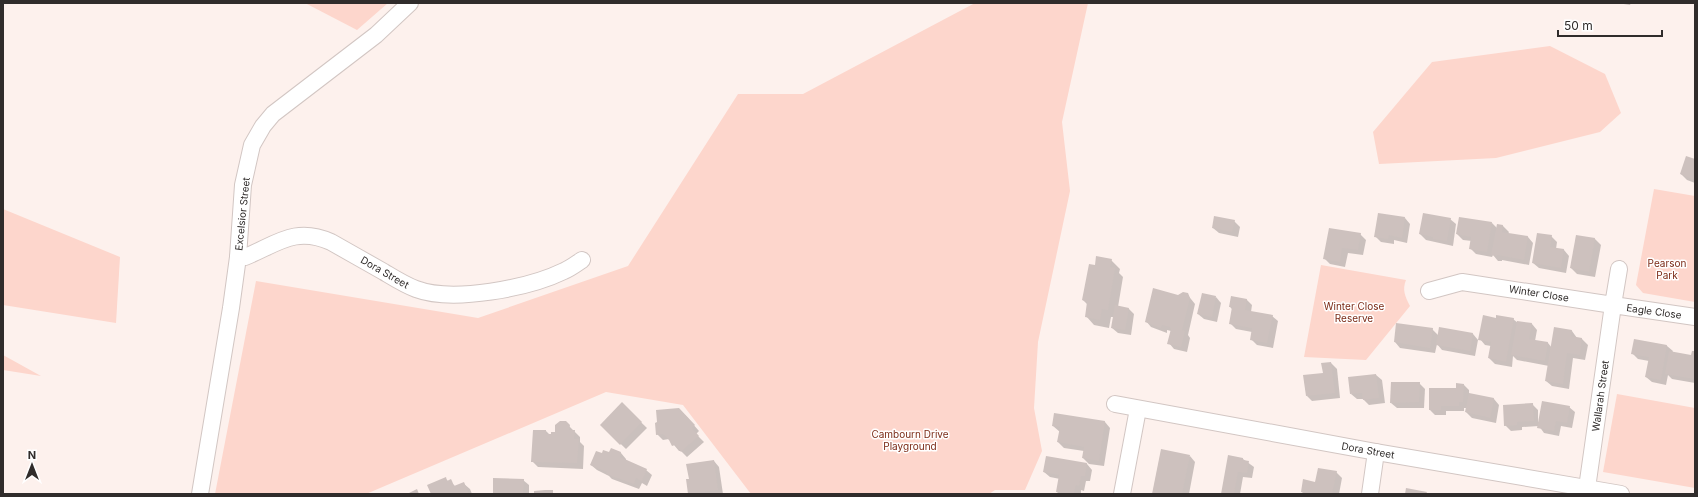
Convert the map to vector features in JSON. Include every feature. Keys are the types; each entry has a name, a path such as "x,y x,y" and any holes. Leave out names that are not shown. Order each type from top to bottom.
{"street":[{"name":"Excelsior Street","path":"200,494 231,308 238,257 243,185 252,144 263,126 273,114 376,35 410,3"},
{"name":"Dora Street","path":"238,257 250,255 295,236 309,235 319,237 357,256 410,287 433,294 447,295 518,287 544,280 565,271 582,260"},
{"path":"1613,305 1618,269"},
{"name":"Winter Close","path":"1429,291 1462,282 1613,305"},
{"name":"Eagle Close","path":"1613,305 1695,317"},
{"name":"Wallarah Street","path":"1587,488 1613,305"},
{"name":"Dora Street","path":"1115,404 1376,452 1621,494"},
{"path":"1122,494 1138,409"},
{"path":"1370,494 1376,452"}],"green space":[{"path":"305,3 388,3 357,30"},
{"name":"Cambourn Drive Playground","path":"975,3 1088,3 1062,122 1070,191 1038,342 1034,408 1042,451 1025,490 995,490 989,494 751,494 683,405 606,392 366,494 215,494 256,281 478,318 628,266 738,94 803,94"},
{"path":"1550,46 1605,74 1621,113 1600,132 1496,158 1379,164 1373,132 1432,62"},
{"name":"Pearson Park","path":"1654,189 1695,196 1695,302 1643,293 1636,285"},
{"path":"3,209 120,257 116,323 3,305"},
{"name":"Winter Close Reserve","path":"1321,265 1406,280 1404,287 1410,306 1366,360 1304,357"},
{"path":"3,355 41,376 3,370"},
{"path":"1617,394 1695,408 1695,488 1603,472"}],"building":[{"path":"1686,156 1695,159 1695,180 1680,174"},
{"path":"1378,213 1405,217 1402,238 1389,235 1388,239 1374,237"},
{"path":"1423,213 1451,218 1447,241 1433,239 1433,237 1419,234"},
{"path":"1214,216 1235,220 1232,232 1212,228"},
{"path":"1459,217 1492,222 1487,252 1469,249 1471,237 1456,234"},
{"path":"1497,224 1503,225 1502,232 1528,236 1524,260 1491,255"},
{"path":"1329,228 1361,233 1358,250 1342,248 1340,262 1323,259"},
{"path":"1537,233 1552,235 1550,247 1564,249 1561,268 1532,263"},
{"path":"1576,235 1595,238 1589,272 1570,268"},
{"path":"1096,256 1112,259 1110,267 1115,268 1108,310 1102,309 1100,320 1085,317 1087,302 1082,300 1089,264 1095,265"},
{"path":"1153,288 1178,295 1183,292 1188,293 1190,298 1182,330 1185,331 1181,347 1167,344 1171,329 1170,327 1162,325 1161,328 1145,322"},
{"path":"1202,293 1216,296 1212,317 1197,314"},
{"path":"1231,296 1247,299 1245,310 1273,315 1267,343 1250,340 1252,328 1229,324 1232,307 1229,307"},
{"path":"1115,305 1129,308 1125,330 1111,328"},
{"path":"1483,315 1496,318 1496,315 1514,318 1506,362 1488,358 1491,342 1478,340"},
{"path":"1517,321 1532,323 1529,339 1548,342 1545,361 1511,355"},
{"path":"1396,323 1433,328 1430,348 1394,342"},
{"path":"1439,327 1473,333 1470,351 1436,345"},
{"path":"1554,327 1572,330 1571,336 1582,338 1580,355 1567,353 1563,384 1545,381"},
{"path":"1634,339 1667,345 1661,380 1645,377 1649,357 1631,354"},
{"path":"1669,351 1691,355 1692,351 1695,351 1695,379 1665,374"},
{"path":"1331,362 1335,393 1306,396 1303,375 1323,373 1321,363"},
{"path":"1376,374 1379,398 1363,400 1362,393 1350,394 1348,377"},
{"path":"1391,382 1420,382 1419,402 1390,403"},
{"path":"1456,383 1464,384 1463,402 1459,402 1459,406 1441,406 1441,410 1429,410 1429,388 1456,388"},
{"path":"1469,393 1494,398 1490,418 1465,412"},
{"path":"1542,401 1570,406 1567,423 1556,421 1554,431 1537,428"},
{"path":"622,402 642,422 620,445 600,425"},
{"path":"1533,403 1534,421 1517,422 1517,425 1504,426 1503,405"},
{"path":"679,408 695,425 692,428 699,436 681,452 675,445 672,446 663,434 656,435 655,423 657,422 656,410"},
{"path":"1054,413 1105,421 1099,461 1082,458 1084,447 1057,442 1060,427 1052,426"},
{"path":"560,421 566,421 570,425 569,430 575,430 574,439 579,439 577,463 531,462 533,430 546,430 546,434 551,434 551,432 555,432 555,425"},
{"path":"611,448 621,452 620,457 647,469 642,481 636,478 634,484 606,474 607,472 590,465 596,451 602,453 603,450 609,452"},
{"path":"1161,449 1190,455 1182,494 1152,494"},
{"path":"1228,455 1243,458 1243,460 1249,461 1247,473 1238,472 1234,494 1221,494"},
{"path":"1046,456 1087,463 1085,476 1081,476 1079,486 1076,485 1074,494 1056,492 1059,475 1043,472"},
{"path":"714,460 718,490 688,494 686,479 689,479 686,464"},
{"path":"1318,468 1337,471 1332,494 1312,494 1301,492 1303,479 1315,482"},
{"path":"446,477 447,481 451,479 454,486 464,482 469,494 431,494 427,485"},
{"path":"493,478 524,479 523,494 493,494"},
{"path":"1406,488 1427,492 1426,494 1405,494"},
{"path":"417,489 419,494 407,494"},
{"path":"553,490 553,494 534,494 534,491"}]}
